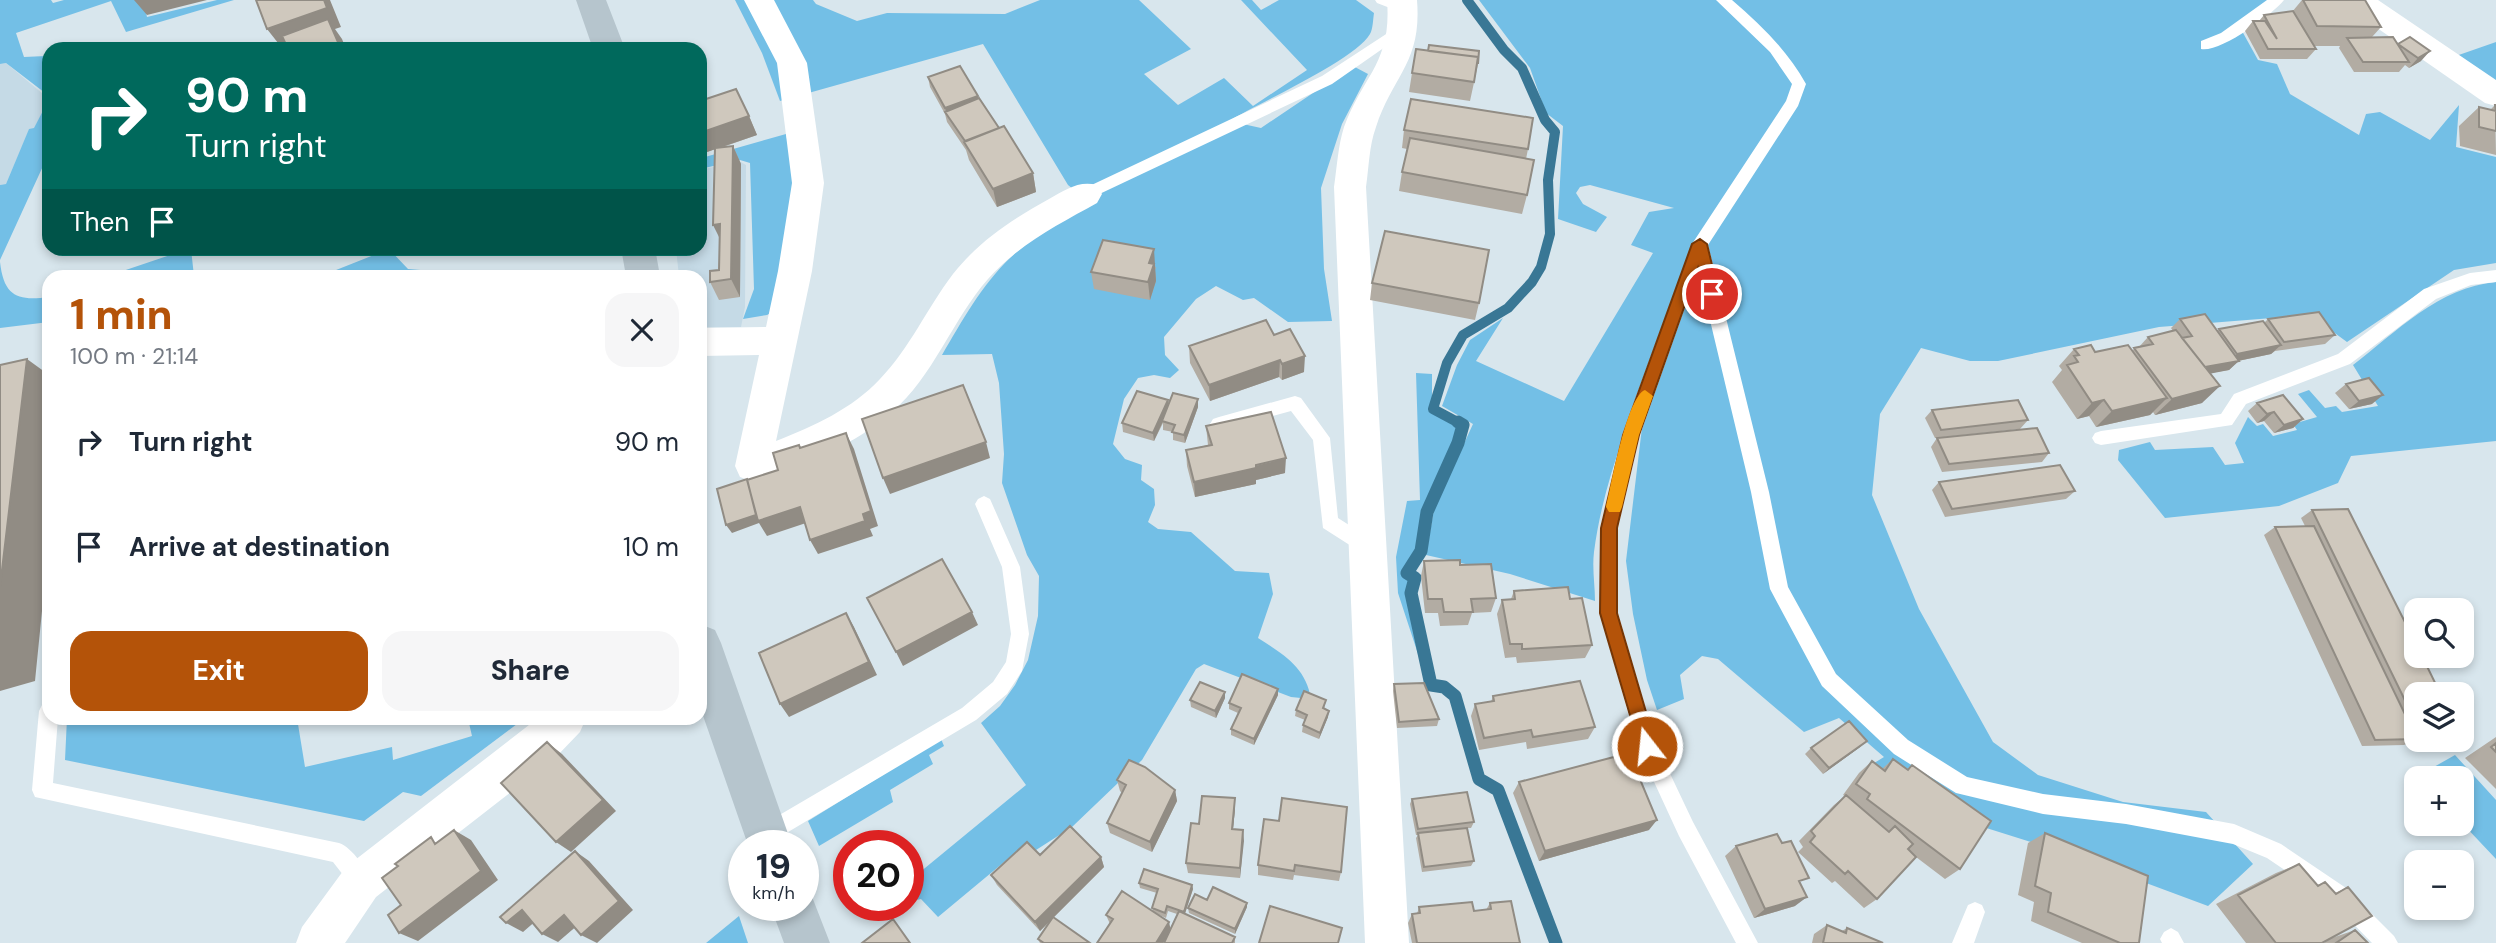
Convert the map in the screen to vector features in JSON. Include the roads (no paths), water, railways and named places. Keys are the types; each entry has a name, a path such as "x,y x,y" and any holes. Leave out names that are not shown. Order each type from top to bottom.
{"street":[{"path":"591,0 606,42"},
{"path":"759,0 792,63 808,183 781,341 753,466 808,447 864,412 892,389 976,270 1023,229 1086,194"},
{"path":"2357,0 2496,95"},
{"path":"1387,943 1365,545 1350,187 1360,127 1398,53 1398,9"},
{"path":"707,342 781,341"},
{"path":"707,663 765,830"},
{"path":"318,943 361,882 541,743 558,725"},
{"path":"799,921 807,943"}],"lane":[{"path":"1723,0 1764,36 1791,69 1799,84 1793,102 1700,244 1631,435 1609,528 1609,613 1647,746 1686,829 1747,943"},
{"path":"2206,45 2226,37 2277,0"},
{"path":"1086,194 1327,80 1398,9"},
{"path":"1700,244 1760,492 1779,589 1829,680 1901,747 1963,786 2043,804 2126,814 2234,835 2274,851 2339,895 2387,943"},
{"path":"2101,438 2226,420 2240,399 2344,359 2430,293 2470,279 2496,276"},
{"path":"1216,425 1295,403 1321,438 1329,522 1365,545"},
{"path":"784,830 970,714 1000,688 1015,665 1020,634 1011,567 984,504"},
{"path":"48,725 42,790 339,853 361,882"},
{"path":"1963,943 1975,912"}],"waterway":[{"path":"1461,424 1433,409 1447,363 1463,335 1508,308 1532,282 1541,267 1550,234 1548,180 1555,132 1545,120 1522,68 1504,50 1467,0"},
{"path":"1458,422 1463,425 1458,443 1427,512 1421,551 1407,573 1415,578 1411,593 1431,685 1444,687 1455,696 1479,779 1498,790 1556,943"}]}
